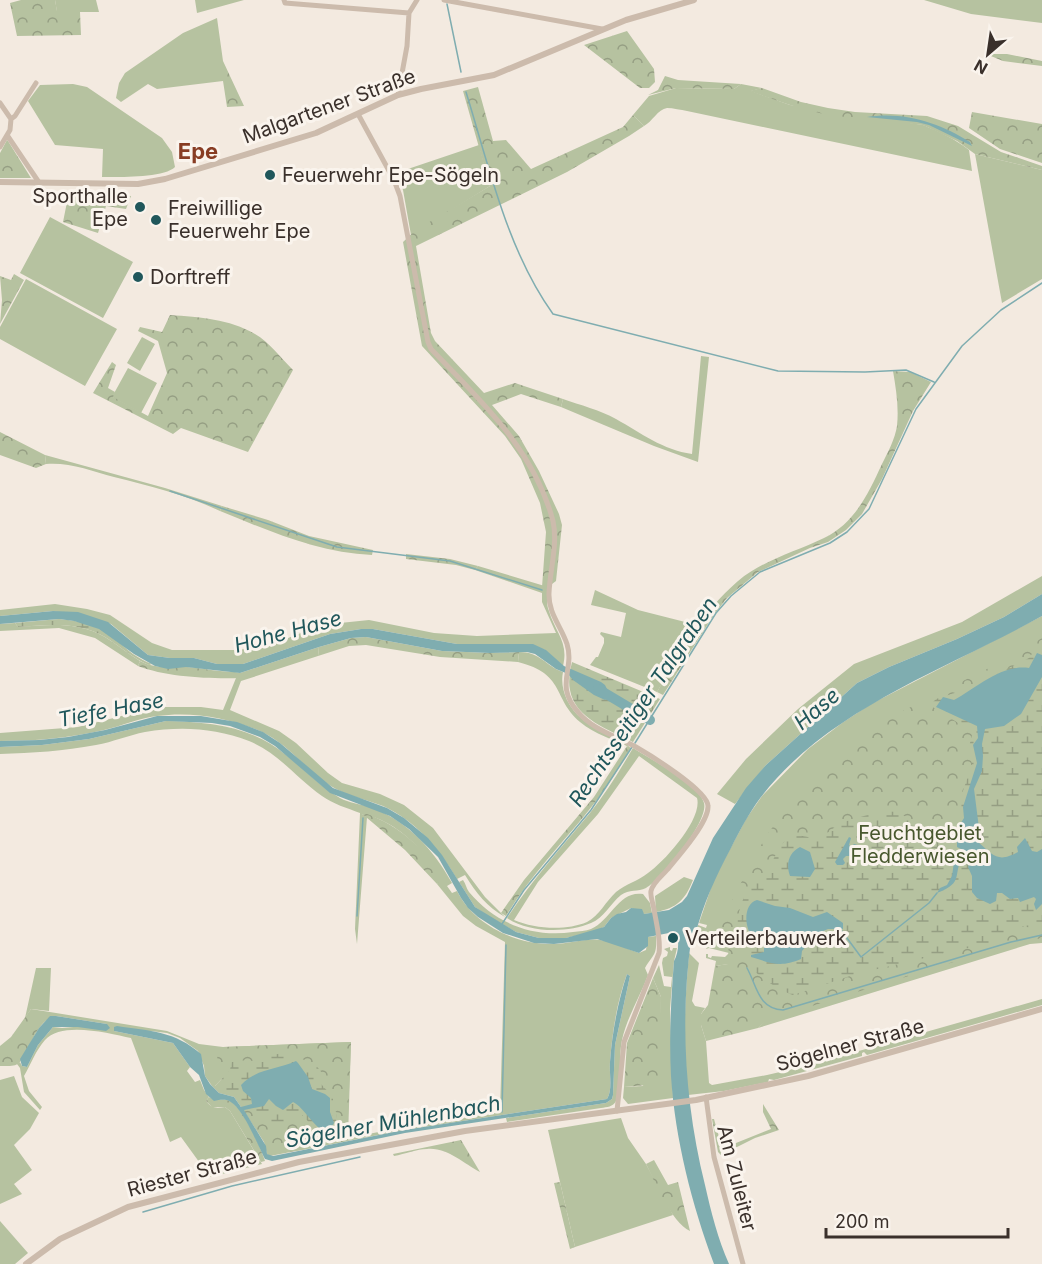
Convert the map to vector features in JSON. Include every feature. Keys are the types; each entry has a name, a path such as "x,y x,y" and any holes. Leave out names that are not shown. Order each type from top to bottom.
{"street":[{"path":"284,0 285,3 409,13"},
{"path":"398,95 407,46 409,13 417,0"},
{"name":"Malgartener Straße","path":"0,182 102,184 154,182 316,133 398,95 494,75 602,29 656,10 694,0"},
{"path":"447,1 602,29"},
{"path":"11,119 36,83"},
{"path":"0,103 11,119 7,135 0,147"},
{"path":"358,114 394,180 400,196 431,349 510,434 540,484 554,526 550,607 566,642 566,691 577,711 594,726 639,748 698,789 708,802 707,811 684,851 652,887 659,939 657,961 624,1042 617,1111"},
{"path":"7,135 38,181"},
{"name":"Sögelner Straße","path":"664,1104 696,1100 808,1076 1042,1009"},
{"name":"Am Zuleiter","path":"706,1097 714,1157 743,1264"},
{"name":"Riester Straße","path":"26,1264 60,1239 128,1207 266,1170 366,1148 465,1131 664,1104"}],"green space":[{"path":"21,0 55,0 57,11 80,12 81,35 17,36 10,3"},
{"path":"55,0 96,0 99,12 57,12"},
{"path":"195,0 244,0 197,13"},
{"path":"924,0 1042,0 1042,23 971,14"},
{"path":"217,18 223,61 223,81 157,89 148,84 121,102 116,98 119,83 125,73 183,33"},
{"path":"627,31 654,69 655,82 649,88 640,88 584,45"},
{"path":"986,54 1007,54 1042,61 1042,66 1003,61"},
{"path":"223,61 244,106 227,107"},
{"path":"665,76 678,80 741,84 734,89 676,88 648,95 658,90"},
{"path":"73,84 87,87 162,138 172,152 175,167 169,171 152,175 102,177 103,149 55,145 28,101 40,85"},
{"path":"741,84 762,88 751,91 790,105 923,125 969,150 972,171 674,109 664,109 644,126 633,115 649,96 676,88 734,89"},
{"path":"478,87 493,141 506,140 531,169 623,127 633,115 644,126 567,172 416,246 431,333 435,341 484,393 515,383 563,399 561,407 521,394 492,405 519,436 539,471 559,514 562,525 556,581 548,587 542,587 546,532 540,503 521,459 505,436 422,346 403,242 416,230 490,186 463,91"},
{"path":"762,88 801,102 828,108 855,112 927,116 958,126 1001,152 1042,166 1042,170 975,154 957,141 923,125 827,115 749,91"},
{"path":"972,112 1042,124 1042,163 1000,149 969,128"},
{"path":"7,140 31,178 0,178 0,153"},
{"path":"479,145 490,186 411,235 403,190 396,173"},
{"path":"975,154 1042,170 1042,279 1002,303"},
{"path":"69,192 131,196 126,209 106,206 98,233 63,222"},
{"path":"50,217 133,262 103,318 20,273"},
{"path":"14,274 24,280 0,324 2,300 0,276 11,280"},
{"path":"26,279 117,329 85,386 0,339 0,327"},
{"path":"170,315 214,320 245,329 265,341 293,370 248,452 181,428 173,434 93,393 112,362 116,365 108,388 115,392 113,397 148,416 167,373 158,341 138,331 140,327 162,332"},
{"path":"142,337 155,344 140,371 127,363"},
{"path":"701,356 709,357 698,462 561,407 563,399 597,410 662,445 692,454"},
{"path":"128,368 157,383 141,413 112,397"},
{"path":"893,371 910,372 931,382 913,411 882,479 862,514 846,530 828,542 758,572 727,598 663,695 657,692 683,647 703,619 738,581 769,562 835,532 859,507 877,475 896,431 898,419"},
{"path":"0,432 45,455 46,464 36,468 0,455"},
{"path":"45,455 222,506 220,511 168,491 63,464 46,464"},
{"path":"222,506 309,536 373,550 372,555 333,550 294,540 220,511"},
{"path":"406,554 450,559 478,566 475,570 456,565 406,559"},
{"path":"478,566 548,587 548,608 563,644 563,666 545,650 527,644 457,644 373,629 330,634 243,664 217,664 194,658 148,655 111,624 102,621 53,611 0,616 0,610 55,604 87,609 110,615 152,643 172,650 236,650 265,647 306,631 340,623 369,620 434,633 477,636 556,633 542,602 542,593 475,570"},
{"path":"1042,576 1042,594 1004,617 857,683 766,765 735,804 717,794 746,759 798,709 854,664 962,622"},
{"path":"595,590 638,610 697,625 657,692 590,665 598,657 604,643 601,632 621,637 626,613 591,605"},
{"name":"Feuchtgebiet Fledderwiesen","path":"1042,616 1042,943 1030,944 758,1028 765,1021 729,964 715,966 716,961 706,958 706,954 711,958 712,956 725,957 729,953 706,949 710,942 709,938 695,936 698,925 706,928 707,925 699,923 714,879 746,819 762,796 808,749 842,723 871,704"},
{"path":"59,619 97,627 111,635 137,657 152,664 143,662 105,637 84,628 62,625 18,627 15,623"},
{"path":"15,623 18,627 62,625 84,628 105,637 140,661 138,666 95,638 59,628 0,631 0,624"},
{"path":"366,637 442,651 519,652 518,662 440,657 366,645 349,646 318,656 319,647 351,638"},
{"name":"Feuchtgebiet Fledderwiesen","path":"1042,638 1042,938 1005,946 783,1015 763,1010 766,1021 758,1028 706,1041 701,1025 701,1014 708,1005 715,966 728,964 729,935 719,927 754,857 769,832 799,792 834,756 883,721 995,665"},
{"path":"319,647 318,656 241,681 230,710 279,731 342,783 380,794 404,805 433,828 485,897 505,917 482,899 465,875 457,879 426,837 406,820 383,806 336,789 317,776 281,744 248,726 223,719 184,714 144,718 78,735 39,740 0,741 0,733 78,727 157,707 201,707 223,710 236,678 240,678 240,673"},
{"name":"Feuchtgebiet Fledderwiesen","path":"1034,651 1042,653 1042,929 1019,926 989,943 856,974 793,995 754,971 751,965 751,952 740,938 739,910 746,892 765,873 784,842 793,836 820,839 840,823 881,811 897,812 934,832 952,829 956,826 960,817 958,805 972,765 969,747 972,735 968,729 934,708 933,702 967,689 1029,658"},
{"path":"519,652 533,654 563,672 563,690 567,700 581,718 631,748 580,722 571,713 557,688 544,673 518,662"},
{"path":"140,661 157,666 235,672 240,673 240,678 175,675 138,666"},
{"path":"572,662 660,699 633,742 604,728 579,709 569,687"},
{"path":"166,721 214,725 259,738 273,745 340,798 370,807 396,820 408,828 437,859 452,883 447,886 452,893 457,891 474,914 485,923 511,937 554,944 600,940 615,943 639,953 646,950 648,937 656,936 653,957 645,968 648,975 622,1040 619,1087 615,1103 612,1106 507,1122 506,1118 606,1103 612,1099 615,1045 630,976 627,974 620,995 614,1029 607,1099 404,1130 296,1151 230,1070 215,1086 212,1086 205,1076 198,1051 180,1038 167,1033 151,1031 114,1031 173,1043 190,1067 187,1071 195,1082 200,1080 209,1097 206,1101 208,1104 217,1108 225,1107 230,1111 262,1164 210,1177 181,1137 170,1142 131,1038 98,1031 73,1030 52,1034 45,1040 24,1076 29,1091 42,1107 40,1110 24,1092 20,1068 17,1064 20,1062 22,1066 27,1067 38,1045 53,1027 107,1024 56,1016 56,1013 167,1031 199,1044 223,1047 351,1042 348,1138 500,1112 505,942 463,916 437,884 425,856 397,829 362,814 367,817 357,944 355,929 360,813 335,804 322,796 279,759 260,746 223,733 198,729 172,729 145,732 84,747 0,754 0,747 89,739"},
{"path":"627,746 631,748 595,803 535,875 506,916 501,913 524,880 594,797"},
{"path":"633,748 694,788 704,803 704,811 699,823 683,849 653,883 646,888 621,895 600,918 591,923 571,929 549,930 526,927 507,918 537,877 596,805","holes":["639,756 697,798 694,817 672,850 648,873 616,892 587,922 560,928 541,927 514,920 538,882 598,814"]},
{"path":"360,812 397,829 408,838 428,859 439,882 437,884 405,850"},
{"path":"684,877 693,880 683,898 670,908 656,912 655,896"},
{"path":"463,880 469,892 490,912 515,926 543,933 591,929 598,925 621,901 635,894 643,894 650,903 652,913 644,914 631,908 611,918 604,927 593,932 566,938 539,938 516,932 475,907 459,882"},
{"path":"670,947 672,951 673,948 677,948 670,1009 673,1098 628,1104 623,1098 624,1087 643,1086 659,1031 661,997 653,978 659,965 664,986 671,987 672,977 664,976 662,963 668,952 664,949"},
{"path":"689,953 699,963 692,1001 695,1006 705,1008 701,1014 701,1025 706,1041 709,1083 712,1085 806,1066 1042,999 1042,1005 867,1055 864,1052 862,1056 774,1080 769,1079 768,1082 724,1091 688,1095 685,1024"},
{"path":"36,968 51,968 49,1011 31,1009 25,1018"},
{"path":"653,978 661,997 660,1084 624,1087 627,1043"},
{"path":"31,1009 56,1013 56,1016 49,1018 38,1029 19,1063 13,1066 0,1066 0,1046 11,1037"},
{"path":"351,1042 347,1141 270,1156 267,1154 264,1142 220,1074 217,1060 220,1050 223,1047"},
{"path":"286,1053 315,1064 322,1073 321,1084 333,1097 333,1108 337,1113 334,1132 326,1134 315,1131 306,1118 296,1112 292,1122 288,1125 268,1126 259,1122 252,1110 244,1111 234,1097 219,1093 212,1086 215,1086 230,1070 232,1060 259,1061 270,1055","holes":["293,1063 305,1073 312,1089 322,1092 330,1102 330,1112 333,1117 320,1129 304,1108 293,1102 287,1108 272,1103 269,1099 256,1108 242,1107 252,1104 246,1092 271,1068 288,1066"]},
{"path":"14,1076 22,1097 39,1113 30,1129 14,1145 32,1170 14,1184 22,1194 0,1204 0,1080"},
{"path":"209,1097 232,1102 237,1107 252,1130 265,1161 261,1162 230,1111 225,1107 212,1107 206,1101"},
{"path":"763,1104 779,1130 755,1138 721,1155 718,1152 712,1119 726,1147 771,1129 763,1112"},
{"path":"621,1118 628,1138 646,1164 673,1215 575,1247 548,1130"},
{"path":"461,1140 480,1172 448,1153 434,1149 394,1156 393,1154"},
{"path":"654,1160 668,1185 678,1182 690,1231 676,1219 659,1191 646,1164"},
{"path":"560,1182 575,1247 570,1249 554,1183"},
{"path":"0,1221 28,1253 15,1264 0,1264"}],"water":[{"path":"894,116 921,120 958,135 970,142 972,146 929,125 867,117"},
{"path":"1042,594 1042,616 892,693 820,739 789,766 753,809 715,880 695,936 691,940 686,1001 686,1063 698,1155 715,1225 729,1264 714,1264 692,1195 676,1124 670,1047 674,961 678,948 676,935 669,933 648,937 648,946 639,953 597,939 554,944 534,943 503,933 468,908 438,857 409,829 390,816 330,793 275,746 260,737 230,726 166,721 89,739 0,747 0,741 68,737 157,716 201,716 237,722 263,732 280,743 333,788 387,808 404,818 428,838 442,855 475,907 516,932 539,938 566,938 604,927 611,918 631,908 642,909 644,914 669,910 682,902 687,896 713,838 746,788 766,765 857,683 1004,617"},
{"path":"53,611 78,612 108,622 148,655 194,658 217,664 243,664 330,634 361,629 373,629 457,644 533,644 546,650 564,666 601,682 610,695 605,700 594,695 568,674 556,669 535,654 527,652 442,651 366,637 351,638 240,673 186,667 168,669 155,666 99,629 74,621 59,619 0,624 0,616"},
{"path":"1037,653 1042,655 1042,677 1021,714 1004,726 985,729 982,744 982,771 974,789 980,836 978,842 983,847 996,856 1006,857 1018,852 1017,847 1025,838 1032,851 1037,852 1042,849 1042,904 1036,910 1034,897 1020,902 1018,898 1010,899 1002,893 997,893 996,901 990,904 977,898 972,892 972,876 968,867 970,861 964,855 955,881 937,893 940,888 947,885 952,876 954,862 961,849 957,847 957,829 964,818 963,807 977,763 973,745 978,738 977,726 936,707 943,697 954,700 999,673 1029,668"},
{"path":"849,837 851,847 854,844 861,846 858,854 846,856 843,859 845,863 843,865 837,865 835,862"},
{"path":"800,847 810,852 815,869 810,877 790,876 789,860"},
{"path":"757,900 790,908 813,917 827,912 843,923 843,929 828,929 816,934 802,951 801,959 794,962 776,964 751,957 751,955 764,952 764,947 750,933 746,917 749,906"},
{"path":"627,974 630,976 615,1045 613,1095 612,1099 606,1103 405,1133 272,1161 265,1159 240,1111 229,1101 214,1101 206,1094 199,1075 190,1067 173,1043 114,1031 114,1027 117,1026 151,1031 172,1036 191,1046 201,1054 205,1076 210,1084 219,1093 234,1097 241,1107 252,1104 251,1098 243,1091 241,1085 247,1079 260,1072 296,1061 308,1077 312,1089 330,1098 330,1112 334,1123 329,1129 319,1128 293,1102 283,1110 269,1099 264,1106 244,1110 266,1146 267,1154 273,1156 404,1130 607,1099 614,1029"},
{"path":"50,1016 107,1024 110,1028 106,1031 78,1027 53,1027 38,1045 27,1067 22,1066 20,1059 39,1028"}],"waterway":[{"path":"447,4 461,72"},
{"path":"466,92 511,235 523,263 553,314 778,371 906,370 934,382"},
{"name":"Rechtsseitiger Talgraben","path":"635,743 716,613 731,596 760,572 830,543 847,532 869,509 916,409 962,346 1001,310 1042,283"},
{"path":"170,491 337,547 450,561 542,590"},
{"name":"Hohe Hase","path":"598,689 650,720"},
{"name":"Rechtsseitiger Talgraben","path":"502,924 524,890 591,810 632,747"},
{"path":"357,916 363,818"},
{"path":"841,930 861,957 929,903 937,893"},
{"path":"747,968 763,1001 768,1006 783,1010 1011,942 1042,935"},
{"name":"Sögelner Mühlenbach","path":"502,1112 506,945"},
{"path":"143,1212 232,1186 360,1157"}],"place":[{"name":"Feuerwehr Epe-Sögeln","path":"270,175"},
{"name":"Sporthalle Epe","path":"140,207"},
{"name":"Freiwillige Feuerwehr Epe","path":"156,220"},
{"name":"Dorftreff","path":"138,277"},
{"name":"Verteilerbauwerk","path":"673,938"}],"district":[{"name":"Epe","path":"198,151"}],"water label":[{"name":"Hase","path":"817,709"},
{"name":"Tiefe Hase","path":"111,710"}]}
